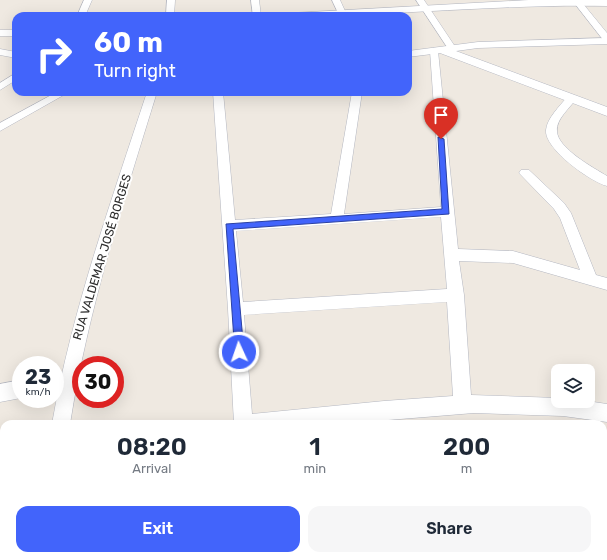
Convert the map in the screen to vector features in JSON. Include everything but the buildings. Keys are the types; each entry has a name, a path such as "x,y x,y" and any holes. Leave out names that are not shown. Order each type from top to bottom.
{"street":[{"path":"83,12 88,0"},
{"path":"170,12 171,0"},
{"path":"255,0 256,12"},
{"path":"336,0 342,12"},
{"path":"351,12 422,4 577,1 607,3"},
{"path":"577,1 607,40"},
{"path":"422,4 442,50 446,212 456,295 463,404"},
{"path":"0,33 12,32"},
{"path":"412,54 478,45 607,40"},
{"path":"442,50 607,112"},
{"path":"0,52 12,54"},
{"path":"0,87 12,79"},
{"path":"0,128 57,96"},
{"name":"RUA VALDEMAR JOSÉ BORGES","path":"64,372 151,96"},
{"path":"218,96 236,309 243,420"},
{"path":"337,218 356,96"},
{"path":"571,99 553,124 551,131 553,139 568,156 607,182"},
{"path":"525,173 559,206 566,217 591,280"},
{"path":"229,226 446,212"},
{"path":"451,255 513,257 536,262 607,284"},
{"path":"236,309 456,295"},
{"path":"0,393 12,391"},
{"path":"293,420 463,404 573,407 607,413"},
{"name":"RUA VALDEMAR JOSÉ BORGES","path":"61,408 61,420"}],"route":[{"path":"239,352 229,226 446,212 441,139"}]}
